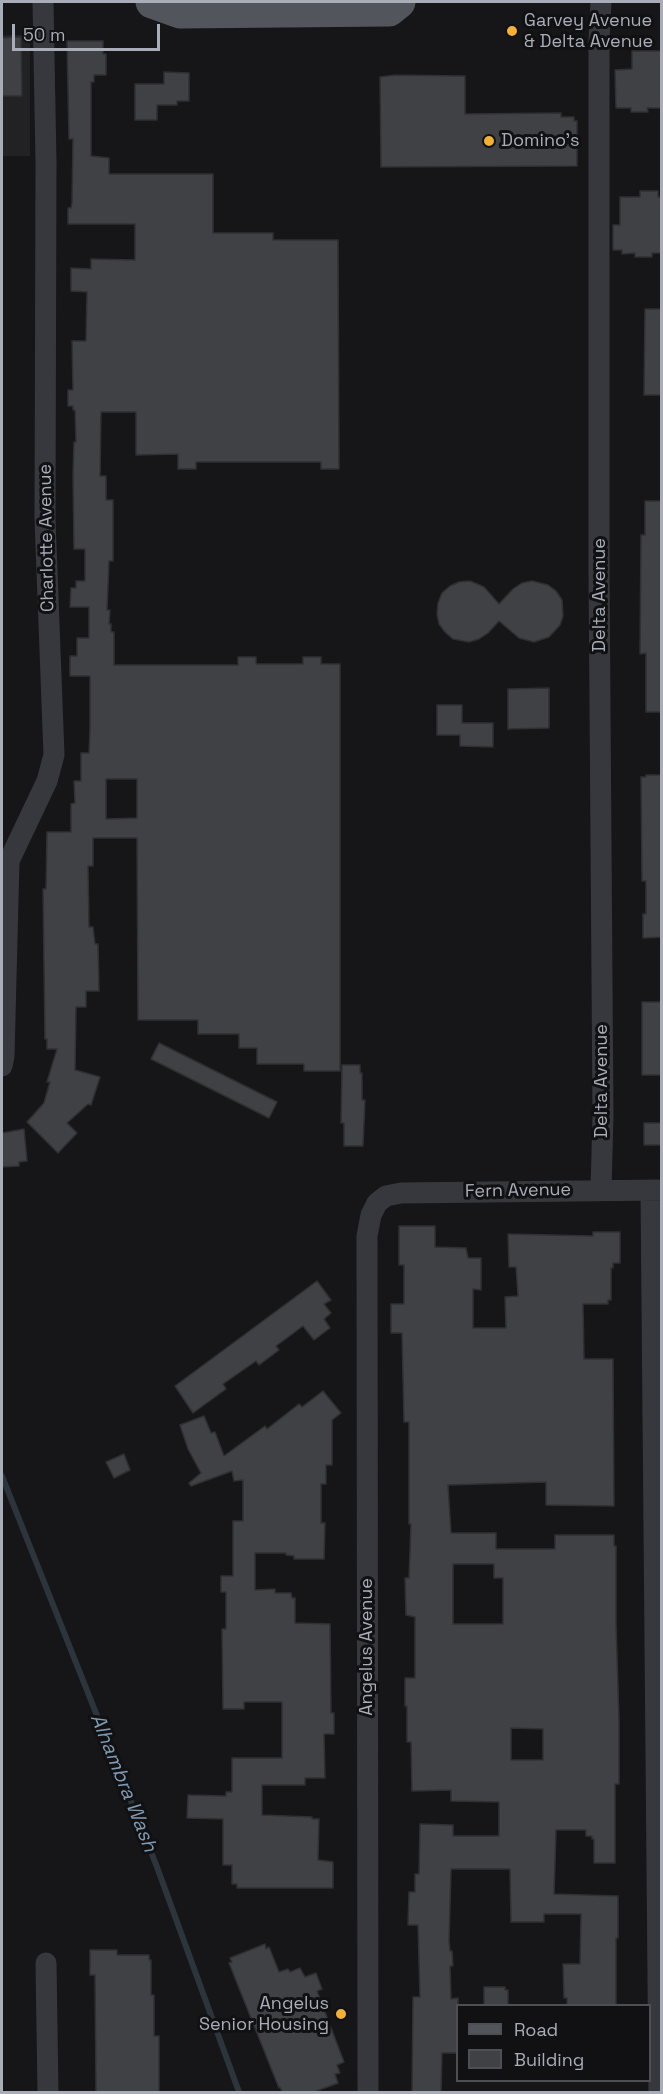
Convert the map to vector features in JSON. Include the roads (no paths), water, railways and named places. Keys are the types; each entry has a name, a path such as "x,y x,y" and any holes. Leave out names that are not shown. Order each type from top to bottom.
{"main road":[{"path":"152,2 180,12 389,10 399,2"}],"street":[{"name":"Charlotte Avenue","path":"2,1065 9,861 47,781 54,755 45,519 46,162 43,2"},
{"name":"Delta Avenue","path":"601,2 599,41 599,570 603,1116 601,1189"},
{"name":"Fern Avenue","path":"377,1203 386,1196 401,1193 656,1190"},
{"path":"656,1190 659,2092"},
{"name":"Angelus Avenue","path":"368,2092 367,1236 371,1215 377,1203"},
{"path":"46,1963 48,2092"}],"waterway":[{"name":"Alhambra Wash","path":"2,1476 157,1867 239,2092"}],"place":[{"name":"Garvey Avenue & Delta Avenue","path":"512,31"},
{"name":"Domino's","path":"489,141"},
{"name":"Angelus Senior Housing","path":"341,2014"}]}
